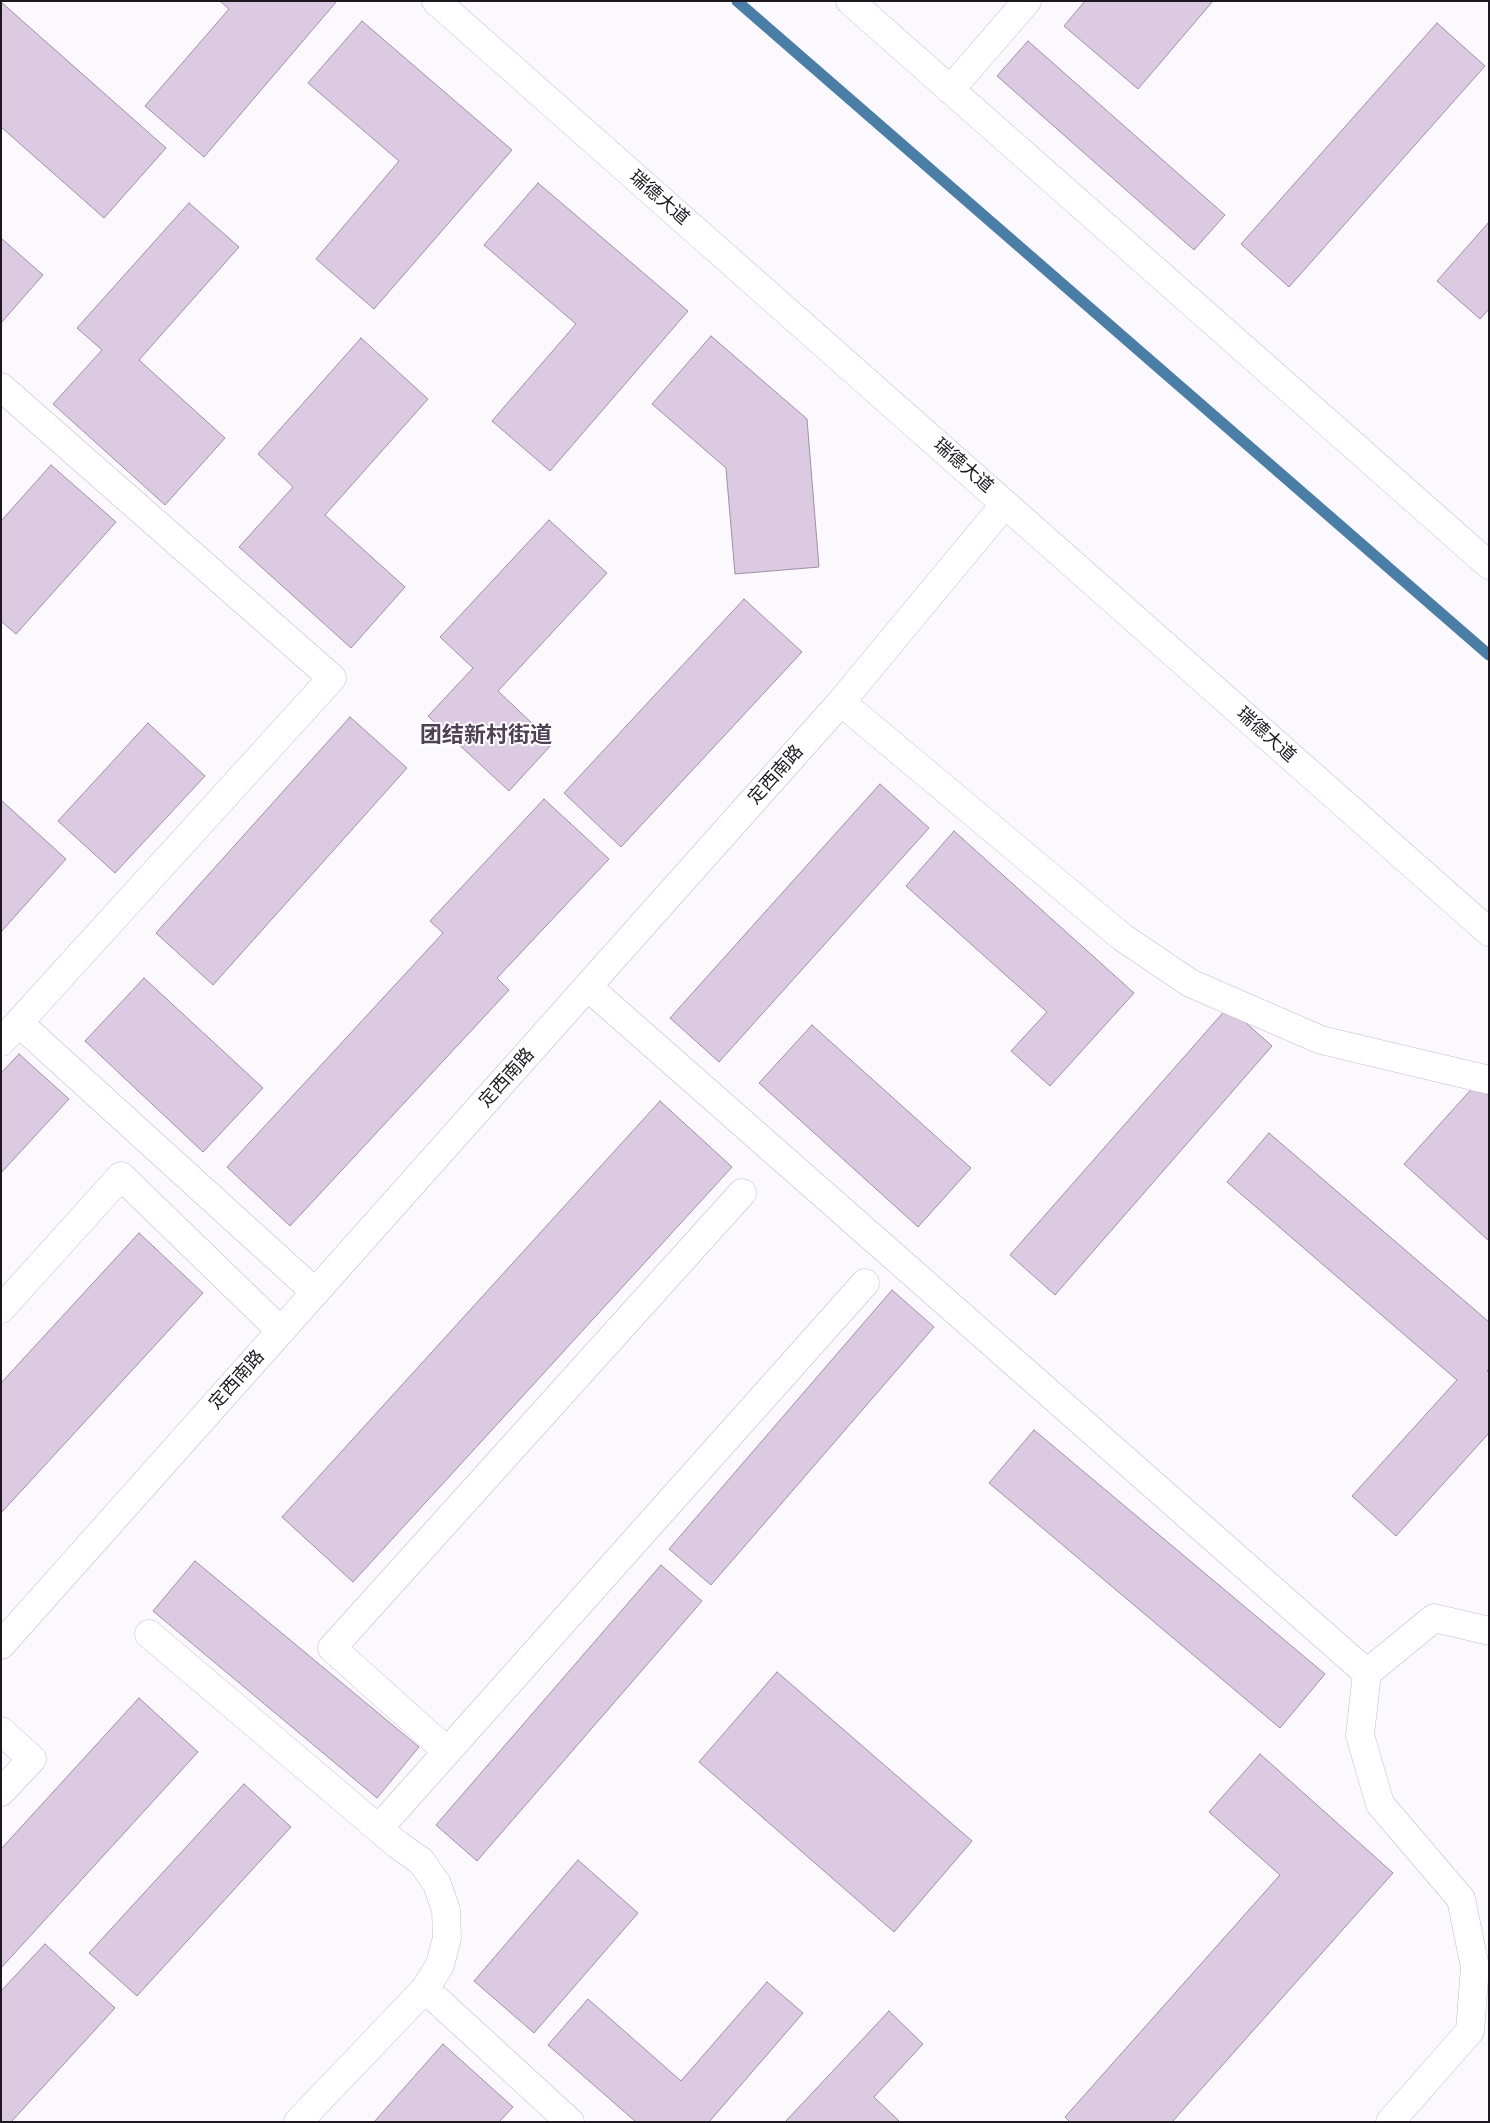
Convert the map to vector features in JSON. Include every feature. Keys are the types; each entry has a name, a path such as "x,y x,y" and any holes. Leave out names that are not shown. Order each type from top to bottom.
{"street":[{"name":"瑞德大道","path":"436,1 1489,932"},
{"path":"850,1 1489,565"},
{"path":"950,90 1027,1"},
{"path":"1,386 332,678 10,1033 315,1292"},
{"name":"定西南路","path":"1,1645 841,702 1005,504"},
{"path":"841,702 1122,937 1190,983 1322,1040 1489,1080"},
{"path":"588,986 1367,1673"},
{"path":"1,1308 121,1176 281,1331"},
{"path":"447,1751 332,1648 742,1193"},
{"path":"379,1828 865,1283"},
{"path":"1390,2122 1479,2035 1475,1966 1461,1898 1380,1804 1360,1735 1367,1673 1434,1618 1489,1631"},
{"path":"149,1634 379,1828 421,1861 437,1884 446,1910 447,1938 440,1965 425,1989 298,2122"},
{"path":"1,1731 32,1759 1,1792"},
{"path":"425,1989 570,2122"}],"building":[{"path":"220,1 337,1 204,157 145,106 229,9"},
{"path":"1085,1 1213,1 1138,89 1064,26"},
{"path":"1,2 166,148 104,218 1,127"},
{"path":"362,21 512,150 374,309 316,259 399,161 308,83"},
{"path":"1437,23 1485,66 1289,287 1241,244"},
{"path":"1028,41 1225,215 1194,250 997,76"},
{"path":"538,183 688,311 550,471 492,421 576,324 484,245"},
{"path":"189,203 239,247 139,360 225,438 165,505 53,404 102,350 77,328"},
{"path":"1489,222 1489,309 1480,319 1437,281"},
{"path":"1,238 43,275 1,323"},
{"path":"711,336 807,419 819,567 735,574 726,468 652,404"},
{"path":"361,338 428,399 325,515 405,587 351,648 239,547 293,487 258,454"},
{"path":"51,465 116,522 16,634 1,621 1,521"},
{"path":"549,520 607,573 498,691 553,743 509,791 428,716 473,668 440,637"},
{"path":"744,599 802,652 621,847 564,793"},
{"path":"350,717 407,768 213,985 156,933"},
{"path":"148,723 205,776 115,873 58,821"},
{"path":"880,784 929,828 719,1062 670,1018"},
{"path":"544,799 609,859 497,978 509,990 290,1226 227,1167 443,933 430,921"},
{"path":"1,800 66,859 1,932"},
{"path":"954,831 1134,993 1050,1086 1011,1051 1047,1012 906,886"},
{"path":"144,978 263,1088 203,1152 85,1041"},
{"path":"1228,1007 1272,1046 1055,1295 1010,1255"},
{"path":"812,1025 971,1168 918,1227 759,1083"},
{"path":"19,1054 69,1099 1,1173 1,1073"},
{"path":"1476,1084 1489,1096 1489,1241 1404,1164"},
{"path":"660,1101 732,1167 353,1582 282,1517"},
{"path":"1269,1133 1489,1322 1489,1368 1487,1371 1489,1373 1489,1433 1396,1536 1352,1496 1457,1380 1227,1182"},
{"path":"139,1233 203,1293 1,1513 1,1383"},
{"path":"892,1290 934,1327 711,1585 669,1549"},
{"path":"1034,1430 1325,1674 1280,1728 989,1483"},
{"path":"195,1561 419,1747 377,1798 153,1611"},
{"path":"661,1565 702,1601 477,1861 436,1825"},
{"path":"777,1672 972,1841 894,1932 699,1762"},
{"path":"139,1698 198,1752 1,1968 1,1849"},
{"path":"1260,1754 1393,1873 1172,2122 1070,2122 1065,2117 1280,1875 1209,1812"},
{"path":"244,1784 291,1827 137,1996 89,1953"},
{"path":"578,1860 638,1913 534,2033 474,1981"},
{"path":"45,1944 115,2008 11,2122 1,2122 1,1991"},
{"path":"767,1982 803,2013 709,2122 636,2122 548,2045 588,1999 681,2081"},
{"path":"889,2011 923,2044 874,2097 900,2122 785,2122"},
{"path":"443,2044 513,2107 499,2122 374,2122"}],"waterway":[{"path":"737,1 1489,655"}],"district":[{"name":"团结新村街道","path":"486,736"}]}
